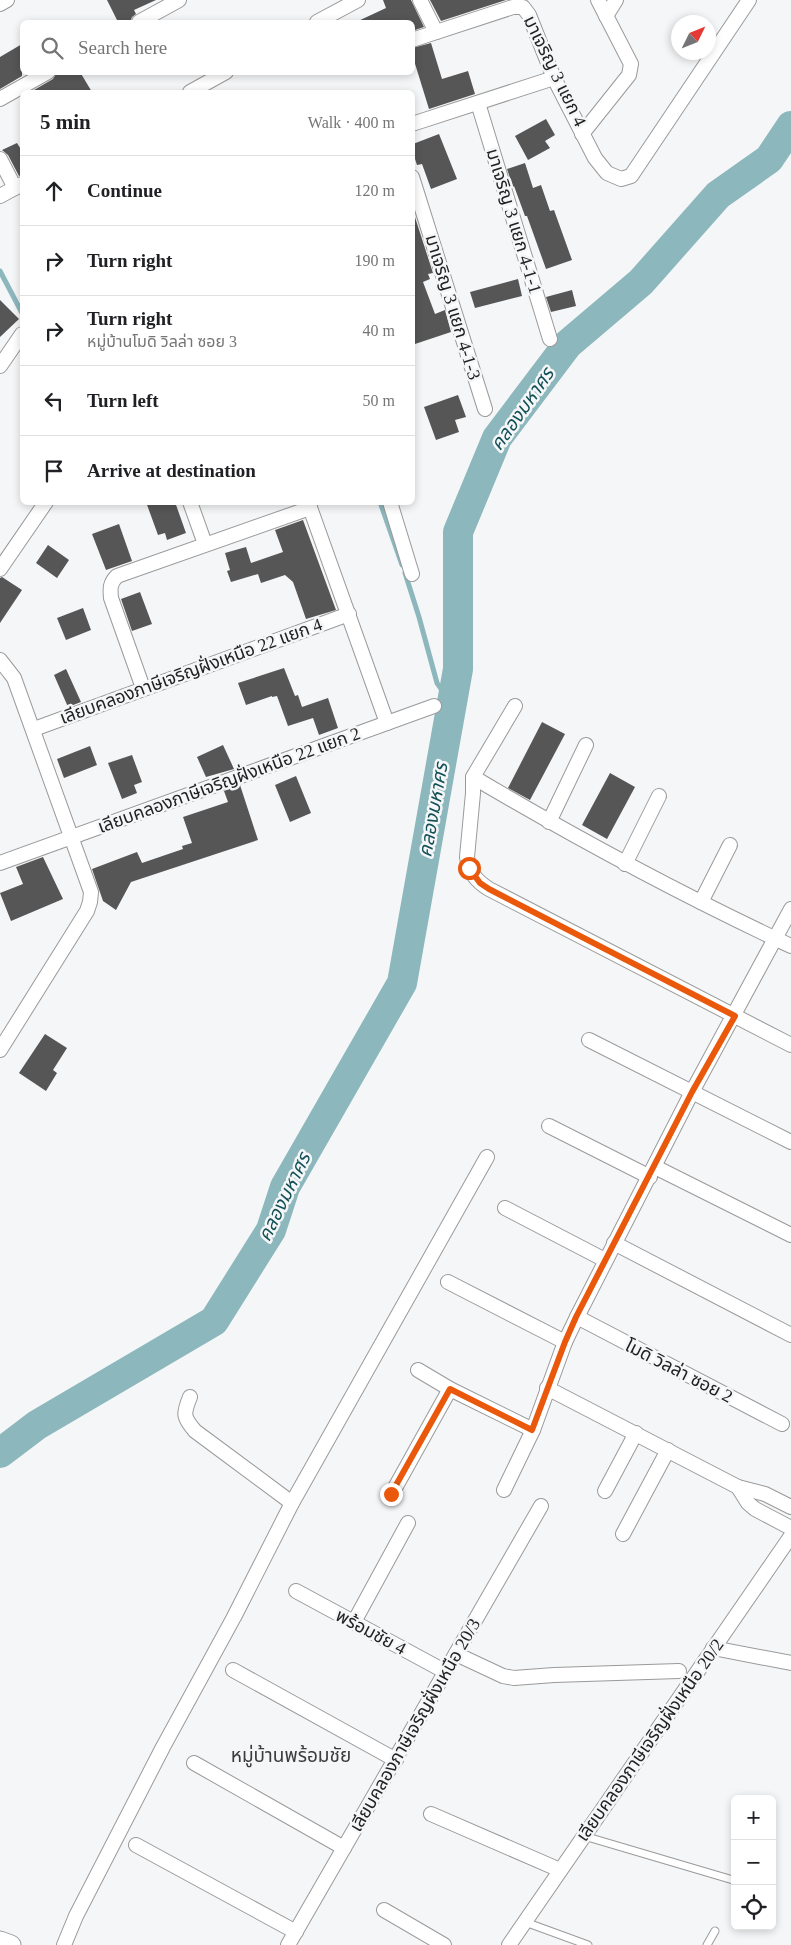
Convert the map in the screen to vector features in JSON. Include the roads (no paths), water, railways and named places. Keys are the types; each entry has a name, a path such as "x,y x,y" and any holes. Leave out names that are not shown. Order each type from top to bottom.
{"main road":[{"path":"0,1941 10,1945"}],"street":[{"path":"0,4 7,0"},
{"path":"143,20 179,0"},
{"path":"321,20 358,0"},
{"path":"420,0 436,32"},
{"name":"มาเจริญ 3 แยก 4","path":"415,39 513,7 523,7 529,15 554,78 582,134 629,75 631,64 628,54 598,0"},
{"path":"606,16 616,0"},
{"path":"582,134 595,158 607,173 621,179 631,176 749,0"},
{"path":"0,99 43,75"},
{"path":"194,90 221,75"},
{"path":"415,123 554,78"},
{"name":"มาเจริญ 3 แยก 4-1-1","path":"478,103 550,339"},
{"path":"0,159 19,186 0,196"},
{"name":"มาเจริญ 3 แยก 4-1-3","path":"415,187 484,409"},
{"path":"0,366 20,337"},
{"path":"0,569 44,505"},
{"path":"191,505 205,544"},
{"path":"143,688 112,598 110,588 112,581 117,576 309,505 387,722"},
{"path":"391,505 412,574"},
{"name":"เลียบคลองภาษีเจริญฝั่งเหนือ 22 แยก 4","path":"34,729 349,614"},
{"path":"0,660 14,678 34,729 90,892 90,902 87,910 0,1050"},
{"name":"เลียบคลองภาษีเจริญฝั่งเหนือ 22 แยก 2","path":"0,863 434,706"},
{"path":"515,706 473,777 467,857 469,868 480,883 791,1045"},
{"path":"549,822 586,745"},
{"path":"473,777 625,864 791,946"},
{"path":"625,864 659,796"},
{"path":"701,902 730,845"},
{"path":"504,1490 532,1430 576,1317 692,1092 735,1016 791,909"},
{"path":"589,1040 791,1142"},
{"path":"550,1126 791,1235"},
{"path":"64,1945 76,1916 115,1840 234,1617 292,1503 487,1157"},
{"path":"505,1208 605,1260"},
{"path":"614,1243 791,1335"},
{"path":"448,1282 565,1342"},
{"name":"โมดิ วิลล่า ซอย 2","path":"576,1317 782,1424"},
{"path":"418,1370 450,1389 532,1430"},
{"path":"547,1388 738,1487 765,1494 791,1507"},
{"path":"391,1494 450,1389"},
{"path":"190,1397 184,1412 186,1421 195,1431 292,1503"},
{"path":"605,1491 636,1433"},
{"path":"623,1534 668,1450"},
{"path":"738,1487 754,1509 791,1528"},
{"name":"เลียบคลองภาษีเจริญฝั่งเหนือ 20/3","path":"288,1945 541,1506"},
{"path":"354,1622 408,1522"},
{"name":"เลียบคลองภาษีเจริญฝั่งเหนือ 20/2","path":"509,1945 791,1536"},
{"name":"พร้อมชัย 4","path":"296,1591 446,1672"},
{"path":"713,1648 791,1664"},
{"path":"456,1654 503,1676 514,1678 679,1671"},
{"path":"233,1670 396,1760"},
{"path":"194,1764 344,1848"},
{"path":"432,1814 560,1870"},
{"path":"136,1845 296,1932"},
{"path":"384,1910 444,1945"}],"lane":[{"path":"584,1836 731,1879"},
{"path":"525,1922 588,1945"},
{"path":"707,1945 715,1931"}],"waterway":[{"name":"คลองมหาศร","path":"0,1453 37,1425 214,1321 271,1230 285,1187 402,983 458,669 458,532 497,438 568,344 641,282 718,195 769,159 791,126"},
{"path":"0,271 20,309"},
{"path":"381,505 402,565"},
{"path":"405,573 437,683 451,703"}],"district":[{"name":"หมู่บ้านพร้อมชัย","path":"291,1755"}]}
